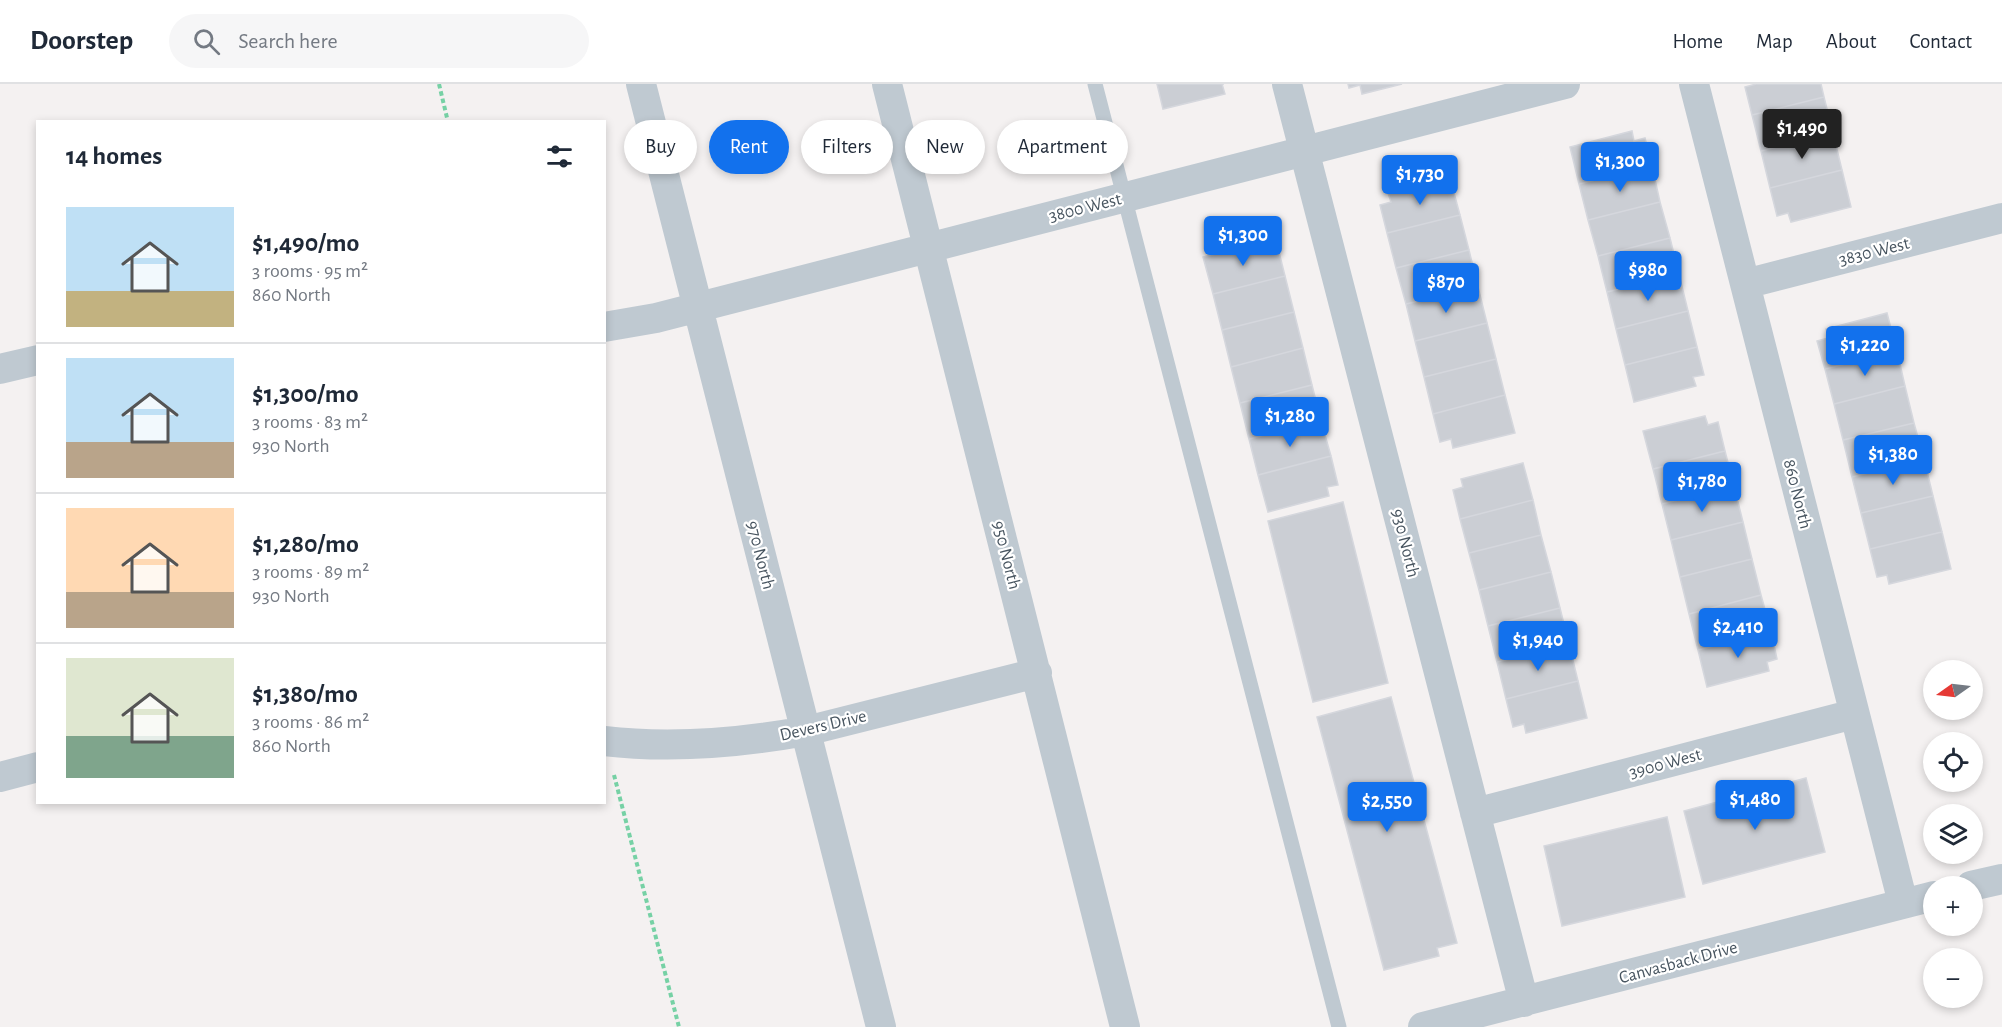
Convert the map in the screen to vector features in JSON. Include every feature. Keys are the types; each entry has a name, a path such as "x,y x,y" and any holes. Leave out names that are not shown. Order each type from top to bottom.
{"street":[{"name":"970 North","path":"641,84 881,1027"},
{"name":"950 North","path":"887,84 1125,1027"},
{"name":"930 North","path":"1287,84 1524,1002"},
{"name":"3800 West","path":"606,327 656,318 1565,84"},
{"name":"860 North","path":"1694,84 1903,903"},
{"name":"3830 West","path":"1745,284 2002,218"},
{"path":"0,369 36,360"},
{"name":"Devers Drive","path":"606,741 670,745 725,743 806,731 1037,673"},
{"name":"3900 West","path":"1475,813 1854,714"},
{"path":"0,777 36,768"},
{"path":"1983,883 2002,879"},
{"name":"Canvasback Drive","path":"1423,1027 1923,898"}],"lane":[{"path":"1095,84 1339,1027"}],"path":[{"path":"438,84 447,120"},
{"path":"619,791 679,1027"}],"building":[{"path":"1157,84 1222,84 1225,94 1163,109"},
{"path":"1348,84 1402,84 1362,94 1360,85 1349,88"},
{"path":"1756,84 1821,84 1824,97 1752,115 1745,87"},
{"path":"1824,97 1833,133 1761,151 1752,115"},
{"path":"1632,131 1634,141 1645,138 1652,166 1579,184 1570,147"},
{"path":"1833,133 1842,170 1770,188 1761,151"},
{"path":"1652,166 1660,202 1588,220 1579,184"},
{"path":"1842,170 1851,207 1791,222 1788,213 1777,216 1770,188"},
{"path":"1450,178 1460,215 1387,233 1380,205 1391,202 1388,193"},
{"path":"1660,202 1670,238 1598,256 1588,220"},
{"path":"1460,215 1469,250 1396,268 1387,233"},
{"path":"1670,238 1679,274 1607,292 1598,256"},
{"path":"1265,242 1267,251 1278,248 1285,276 1213,294 1203,257"},
{"path":"1469,250 1478,287 1406,304 1396,268"},
{"path":"1679,274 1688,311 1616,329 1607,292"},
{"path":"1285,276 1294,312 1222,330 1213,294"},
{"path":"1478,287 1487,323 1415,341 1406,304"},
{"path":"1688,311 1697,347 1625,365 1616,329"},
{"path":"1294,312 1303,348 1231,367 1222,330"},
{"path":"1887,313 1897,351 1825,369 1817,341 1828,338 1826,329"},
{"path":"1487,323 1496,359 1424,377 1415,341"},
{"path":"1697,347 1704,375 1693,377 1696,386 1634,402 1625,365"},
{"path":"1303,348 1312,385 1240,403 1231,367"},
{"path":"1897,351 1905,386 1834,404 1825,369"},
{"path":"1496,359 1505,395 1433,414 1424,377"},
{"path":"1312,385 1321,421 1249,439 1240,403"},
{"path":"1905,386 1914,423 1843,440 1834,404"},
{"path":"1505,395 1515,433 1453,448 1451,439 1440,442 1433,414"},
{"path":"1705,416 1708,425 1718,422 1725,451 1653,469 1643,431"},
{"path":"1321,421 1331,456 1258,475 1249,439"},
{"path":"1914,423 1924,459 1852,477 1843,440"},
{"path":"1725,451 1734,486 1662,504 1653,469"},
{"path":"1331,456 1338,485 1327,487 1329,496 1268,512 1258,475"},
{"path":"1924,459 1933,496 1861,513 1852,477"},
{"path":"1523,463 1533,500 1460,519 1453,490 1463,487 1461,479"},
{"path":"1734,486 1743,522 1671,540 1662,504"},
{"path":"1933,496 1942,532 1870,549 1861,513"},
{"path":"1533,500 1541,535 1469,553 1460,519"},
{"path":"1343,502 1388,683 1313,702 1268,521"},
{"path":"1743,522 1752,559 1680,577 1671,540"},
{"path":"1942,532 1951,569 1889,584 1887,575 1877,577 1870,549"},
{"path":"1541,535 1551,572 1479,590 1469,553"},
{"path":"1752,559 1761,595 1689,614 1680,577"},
{"path":"1551,572 1560,608 1488,626 1479,590"},
{"path":"1761,595 1771,631 1698,650 1689,614"},
{"path":"1560,608 1569,644 1497,662 1488,626"},
{"path":"1771,631 1777,659 1767,662 1769,671 1707,687 1698,650"},
{"path":"1569,644 1578,681 1506,699 1497,662"},
{"path":"1578,681 1587,718 1526,733 1524,724 1513,727 1506,699"},
{"path":"1391,697 1457,943 1437,948 1439,956 1384,970 1317,717"},
{"path":"1806,778 1825,852 1703,884 1684,811"},
{"path":"1667,817 1685,897 1562,926 1544,846"}]}
